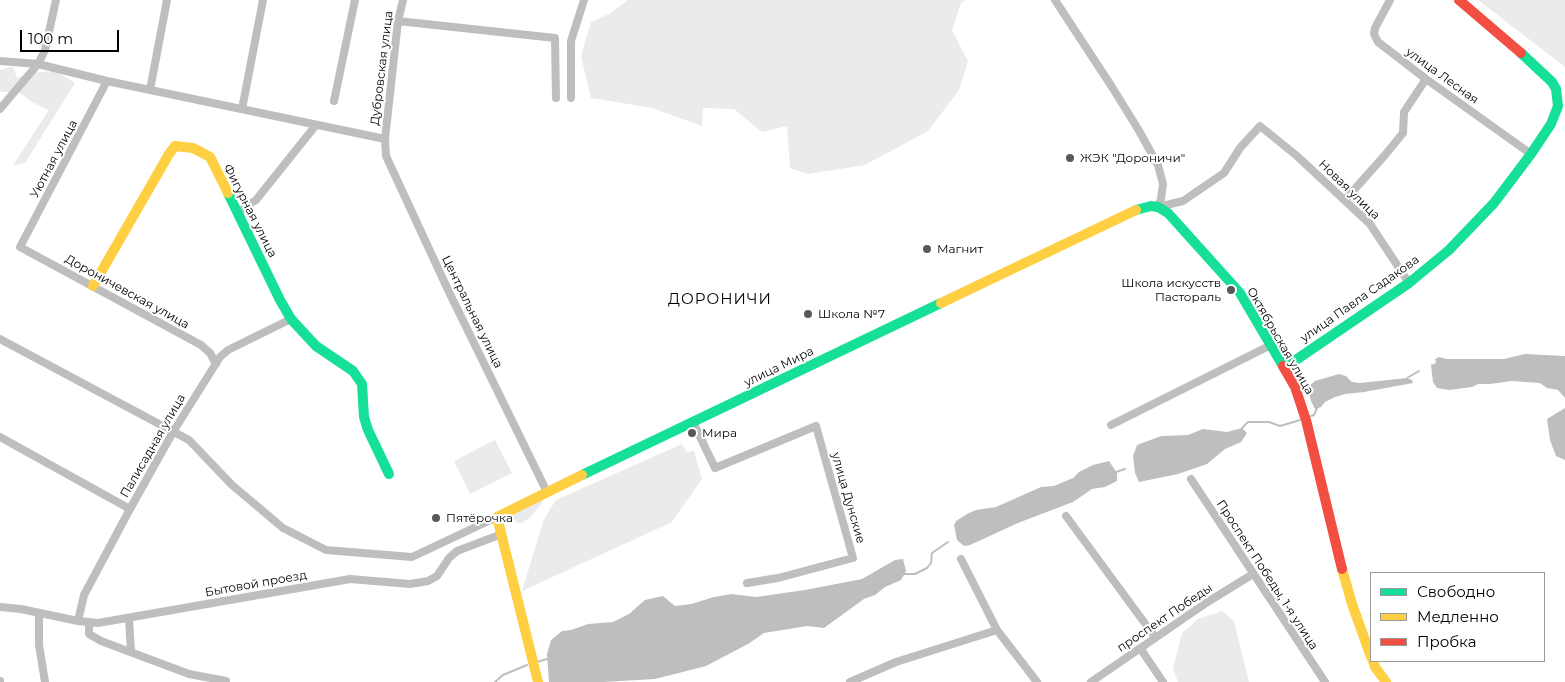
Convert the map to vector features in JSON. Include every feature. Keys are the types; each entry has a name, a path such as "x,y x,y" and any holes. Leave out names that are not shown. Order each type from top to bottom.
{"street":[{"path":"0,109 38,64 45,50 56,0"},
{"path":"150,90 167,0"},
{"path":"242,109 263,0"},
{"path":"334,101 355,0"},
{"name":"Дубровская улица","path":"385,139 398,20 403,0"},
{"path":"571,98 571,41 584,0"},
{"path":"1055,0 1112,87 1158,165 1163,184 1158,206"},
{"name":"улица Лесная","path":"1390,0 1375,28 1375,38 1378,42 1426,79 1531,154"},
{"name":"улица Павла Садакова","path":"1284,368 1409,283 1449,250 1476,224 1494,203 1551,124 1558,106 1556,89 1552,82 1513,45 1459,0"},
{"path":"398,20 555,38 556,98"},
{"path":"0,61 38,64 107,81 385,139"},
{"path":"1345,200 1385,156 1403,132 1404,112 1426,79"},
{"name":"Уютная улица","path":"20,247 107,81"},
{"path":"238,212 256,200 316,125"},
{"name":"Новая улица","path":"1158,206 1183,201 1224,173 1240,148 1260,126 1297,156 1370,224 1409,283"},
{"name":"Центральная улица","path":"385,139 386,156 404,196 547,492"},
{"name":"Фигурная улица","path":"93,286 175,146 193,148 210,157 291,319 316,346 353,371 362,384 364,417 368,430 389,474"},
{"name":"улица Мира","path":"172,432 190,440 232,485 282,528 326,550 412,557 1138,209 1146,206 1158,206"},
{"name":"Октябрьская улица","path":"1158,206 1168,213 1240,293 1295,387 1302,405 1342,572 1370,654"},
{"name":"Дороничевская улица","path":"20,247 201,345 210,353 216,364"},
{"name":"Палисадная улица","path":"78,621 84,595 130,509 172,432 216,364 228,350 291,319"},
{"path":"0,338 172,432"},
{"path":"1112,425 1271,345"},
{"name":"улица Дунские","path":"694,422 715,468 816,426 853,558 778,578 747,583"},
{"path":"0,437 130,509"},
{"name":"Проспект Победы, 1-я улица","path":"1191,479 1325,682"},
{"path":"1066,516 1155,637"},
{"path":"497,517 538,682"},
{"name":"Бытовой проезд","path":"0,607 98,623 350,579 410,584 437,576 449,558 457,551 502,534"},
{"path":"962,558 997,630 1037,682"},
{"name":"проспект Победы","path":"1091,682 1206,603 1253,574"},
{"path":"39,613 39,645 44,682"},
{"path":"130,618 131,652"},
{"path":"89,623 89,634 101,641 195,676 226,681"},
{"path":"850,682 896,662 997,630"},
{"path":"1140,648 1163,682"},
{"path":"1373,662 1386,682"}],"shaded area":[{"path":"628,0 966,0 961,3 952,30 968,61 959,90 928,131 865,165 808,174 790,168 787,126 762,132 734,109 703,108 702,126 652,108 591,98 581,56 591,22 609,14"},
{"path":"1478,0 1565,0 1565,67"},
{"path":"13,66 17,78 29,73 56,71 75,83 25,163 13,165 49,110 32,102 19,92 0,92 0,70"},
{"path":"1525,354 1565,356 1565,398 1558,390 1547,388 1540,383 1512,381 1478,384 1472,387 1449,390 1437,388 1433,382 1431,365 1436,363 1435,359 1439,357 1446,359 1504,359"},
{"path":"1339,374 1346,376 1352,382 1360,383 1407,378 1412,380 1413,383 1345,394 1325,402 1321,407 1315,409 1308,387 1315,381"},
{"path":"1565,408 1565,460 1556,456 1550,440 1547,419"},
{"path":"1242,428 1247,433 1241,442 1225,449 1207,464 1178,474 1139,482 1135,473 1133,456 1137,445 1161,436 1188,435 1203,429 1227,432"},
{"path":"495,440 512,473 470,494 454,461"},
{"path":"682,444 687,452 694,451 702,479 672,522 522,591 544,519 556,500"},
{"path":"1109,461 1117,473 1117,481 1105,487 1092,489 1073,502 1018,523 970,545 964,546 957,540 954,525 956,521 967,514 976,510 996,507 1041,487 1054,486 1073,478 1079,472 1093,465"},
{"path":"542,499 542,503 530,518 521,523 513,520 513,514"},
{"path":"903,559 906,571 901,580 864,599 824,628 807,626 764,633 748,644 706,666 655,679 604,682 549,682 547,654 551,640 562,631 588,624 613,622 629,614 645,600 663,596 675,606 731,594 756,597 805,590 862,579 895,560"},
{"path":"1222,611 1234,621 1249,682 1178,682 1173,669 1182,633 1198,619"}],"waterway":[{"path":"1407,378 1419,371"},
{"path":"1311,416 1314,415 1317,408"},
{"path":"1242,428 1248,422 1269,422 1280,426 1300,420"},
{"path":"1116,472 1125,469"},
{"path":"904,574 915,574 927,568 931,563 932,553 948,542"},
{"path":"537,662 547,659"},
{"path":"495,682 503,675 527,665"}],"traffic: fast":[{"path":"1284,368 1409,283 1449,250 1494,203 1531,154 1551,124 1558,106 1556,89 1552,82 1521,53"},
{"path":"228,193 291,319 316,346 353,371 362,384 364,417 368,430 389,474"},
{"path":"1136,210 1151,206 1158,207 1168,213 1240,293 1283,366"},
{"path":"582,475 941,303"}],"traffic: slow":[{"path":"93,286 175,146 193,148 210,157 228,193"},
{"path":"941,303 1136,210"},
{"path":"538,682 497,517 582,475"},
{"path":"1342,569 1370,654"},
{"path":"1373,662 1386,682"}],"traffic: jam":[{"path":"1459,0 1521,53"},
{"path":"1283,366 1295,387 1306,420 1342,569"}],"place":[{"name":"ЖЭК \"Дороничи\"","path":"1070,158"},
{"name":"Магнит","path":"927,249"},
{"name":"Школа искусств Пастораль","path":"1231,290"},
{"name":"Школа №7","path":"808,314"},
{"name":"Мира","path":"692,433"},
{"name":"Пятёрочка","path":"436,518"}],"district":[{"name":"ДОРОНИЧИ","path":"720,300"}]}
